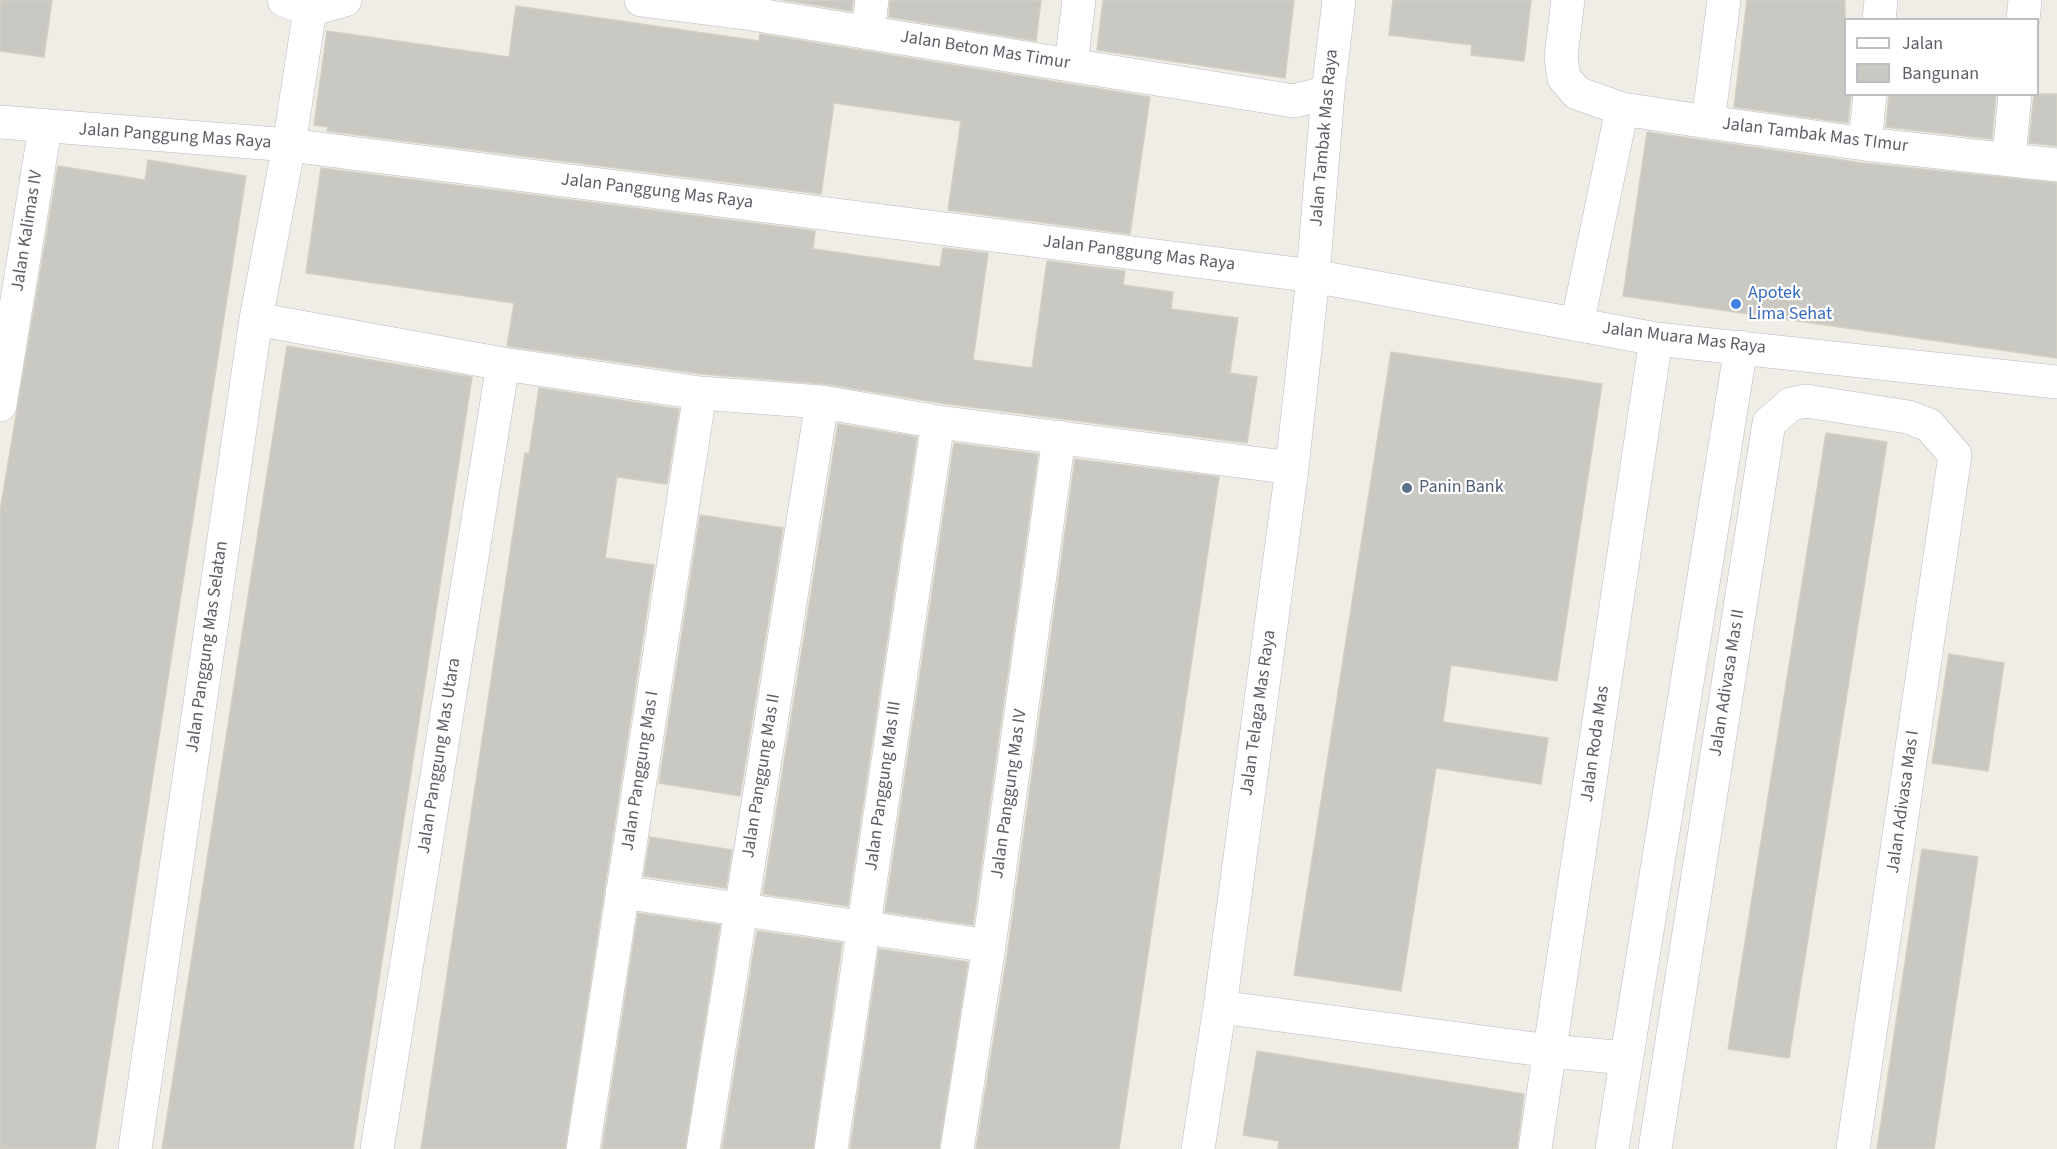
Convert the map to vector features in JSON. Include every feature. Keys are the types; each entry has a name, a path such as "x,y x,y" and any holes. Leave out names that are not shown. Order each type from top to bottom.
{"street":[{"path":"297,5 345,0"},
{"name":"Jalan Beton Mas Timur","path":"641,0 753,7 868,33 1294,101 1328,92"},
{"path":"868,33 872,0"},
{"path":"1071,64 1079,0"},
{"name":"Jalan Tambak Mas Raya","path":"1313,276 1328,92 1339,0"},
{"name":"Jalan Tambak Mas TImur","path":"1568,0 1562,57 1564,78 1577,93 1622,109 1865,144 2057,165"},
{"path":"1708,122 1724,0"},
{"path":"1879,18 1881,0"},
{"path":"2023,18 2025,0"},
{"name":"Jalan Panggung Mas Selatan","path":"135,1149 256,319 289,146 297,5"},
{"path":"1865,144 1870,96"},
{"path":"2009,158 2015,96"},
{"path":"1576,325 1622,109"},
{"name":"Jalan Panggung Mas Raya","path":"0,122 45,128 289,146 1313,276"},
{"name":"Jalan Kalimas IV","path":"0,405 45,128"},
{"name":"Jalan Muara Mas Raya","path":"1313,276 1656,339 1741,346 2057,382"},
{"name":"Jalan Telaga Mas Raya","path":"1198,1149 1221,1008 1292,468 1313,276"},
{"path":"256,319 503,364 700,393 822,402 938,422 1292,468"},
{"name":"Jalan Roda Mas","path":"1535,1149 1656,339"},
{"path":"1612,1149 1741,346"},
{"name":"Jalan Panggung Mas Utara","path":"377,1149 503,364"},
{"name":"Jalan Panggung Mas I","path":"583,1149 700,393"},
{"name":"Jalan Adivasa Mas II","path":"1655,1149 1769,423 1791,404 1806,401 1827,403 1908,417 1929,425 1955,455"},
{"name":"Jalan Panggung Mas II","path":"703,1149 822,402"},
{"name":"Jalan Panggung Mas III","path":"831,1149 938,422"},
{"name":"Jalan Panggung Mas IV","path":"957,1149 989,946 1059,437"},
{"name":"Jalan Adivasa Mas I","path":"1853,1149 1955,455"},
{"path":"622,892 989,946"},
{"path":"1221,1008 1550,1051 1626,1058"}],"building":[{"path":"0,0 52,0 44,57 0,51"},
{"path":"783,0 853,0 852,11"},
{"path":"890,0 1041,0 1036,41 889,17"},
{"path":"1103,0 1294,0 1285,78 1097,50"},
{"path":"1393,0 1531,0 1524,61 1471,55 1472,45 1389,35"},
{"path":"1747,0 1845,0 1844,96 1851,96 1848,123 1734,107"},
{"path":"516,6 759,41 760,34 1150,97 1130,234 948,210 961,121 834,103 821,194 327,131 328,127 314,125 327,31 509,57"},
{"path":"2057,94 2057,146 2029,143 2034,96"},
{"path":"1889,96 1996,96 1992,139 1886,127"},
{"path":"1647,132 1863,163 2057,183 2057,358 1623,296"},
{"path":"148,160 246,176 95,1149 0,1149 0,511 58,166 145,180"},
{"path":"321,168 815,231 813,249 940,267 943,248 988,253 973,360 1032,368 1047,261 1125,271 1123,285 1173,292 1171,309 1238,318 1230,373 1257,377 1247,443 941,403 825,384 702,374 507,346 514,303 306,273"},
{"path":"287,346 472,377 353,1149 162,1149"},
{"path":"1391,352 1602,384 1557,681 1451,665 1443,722 1548,738 1541,784 1436,768 1401,991 1294,975"},
{"path":"539,388 679,409 667,484 617,477 605,558 654,565 565,1149 421,1149 525,453 529,454"},
{"path":"838,424 917,437 848,906 763,894"},
{"path":"1826,433 1887,442 1789,1058 1728,1049"},
{"path":"954,443 1038,454 973,925 885,912"},
{"path":"1075,459 1219,477 1119,1149 976,1149 1008,949"},
{"path":"700,515 783,528 740,796 659,783"},
{"path":"1949,654 2004,663 1988,771 1932,763"},
{"path":"650,837 732,850 726,888 644,876"},
{"path":"1922,849 1978,857 1934,1149 1877,1149"},
{"path":"638,913 720,925 685,1149 602,1149"},
{"path":"757,931 842,943 813,1149 722,1149"},
{"path":"879,949 968,962 939,1149 850,1149"},
{"path":"1257,1051 1524,1094 1517,1149 1278,1149 1279,1141 1243,1135"}],"place":[{"name":"Apotek Lima Sehat","path":"1736,304"},
{"name":"Panin Bank","path":"1407,488"}]}
